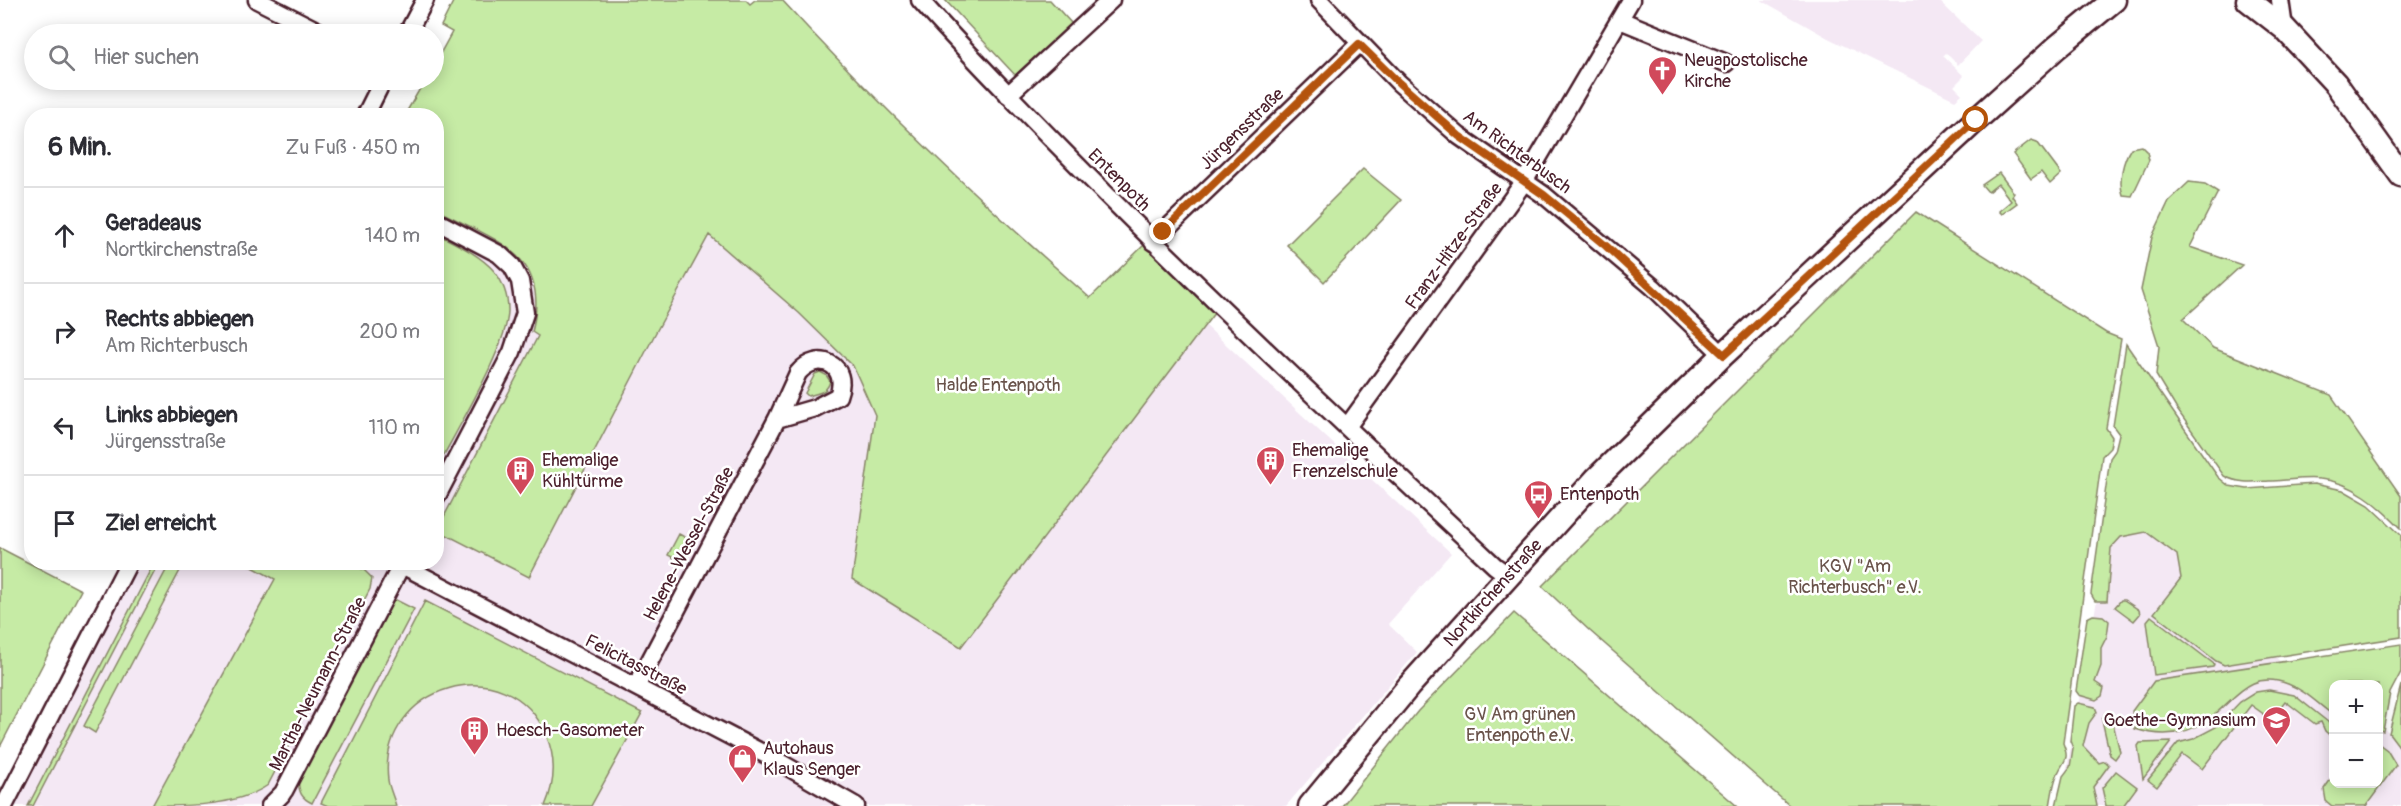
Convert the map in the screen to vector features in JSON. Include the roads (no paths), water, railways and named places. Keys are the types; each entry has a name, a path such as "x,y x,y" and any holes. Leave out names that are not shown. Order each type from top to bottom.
{"main road":[{"name":"Nortkirchenstraße","path":"1311,806 1409,686 1596,479 1724,355 2057,47 2114,0"},
{"path":"2248,0 2284,28 2336,84 2401,175"},
{"name":"Nortkirchenstraße","path":"2057,47 2087,4"}],"street":[{"path":"257,0 304,24"},
{"path":"412,24 425,0"},
{"name":"Entenpoth","path":"920,0 1008,95 1153,242 1347,428 1495,566 1509,576"},
{"path":"1008,95 1111,0"},
{"name":"Am Richterbusch","path":"1319,0 1399,83 1459,136 1544,195 1614,252 1724,355"},
{"name":"Franz-Hitze-Straße","path":"1347,428 1524,182 1631,0"},
{"path":"2280,0 2284,28"},
{"path":"1620,20 1726,63"},
{"name":"Jürgensstraße","path":"1153,242 1359,44"},
{"path":"369,108 378,90"},
{"path":"444,225 499,254 512,266 520,281 525,313 512,352 444,483"},
{"name":"Helene-Wessel-Straße","path":"636,687 777,419"},
{"path":"4,806 125,570"},
{"name":"Martha-Neumann-Straße","path":"270,806 281,799 397,570"},
{"name":"Felicitasstraße","path":"412,570 813,780 856,806"}],"place":[{"name":"Neuapostolische Kirche","path":"1663,96"},
{"name":"Ehemalige Frenzelschule","path":"1271,486"},
{"name":"Ehemalige Kühltürme","path":"521,496"},
{"name":"Entenpoth","path":"1539,520"},
{"name":"Goethe-Gymnasium","path":"2277,746"},
{"name":"Hoesch-Gasometer","path":"475,756"},
{"name":"Autohaus Klaus Senger","path":"742,784"}],"park label":[{"name":"Halde Entenpoth","path":"998,385"},
{"name":"KGV \"Am Richterbusch\" e.V.","path":"1855,576"},
{"name":"GV Am grünen Entenpoth e.V.","path":"1520,724"}]}
